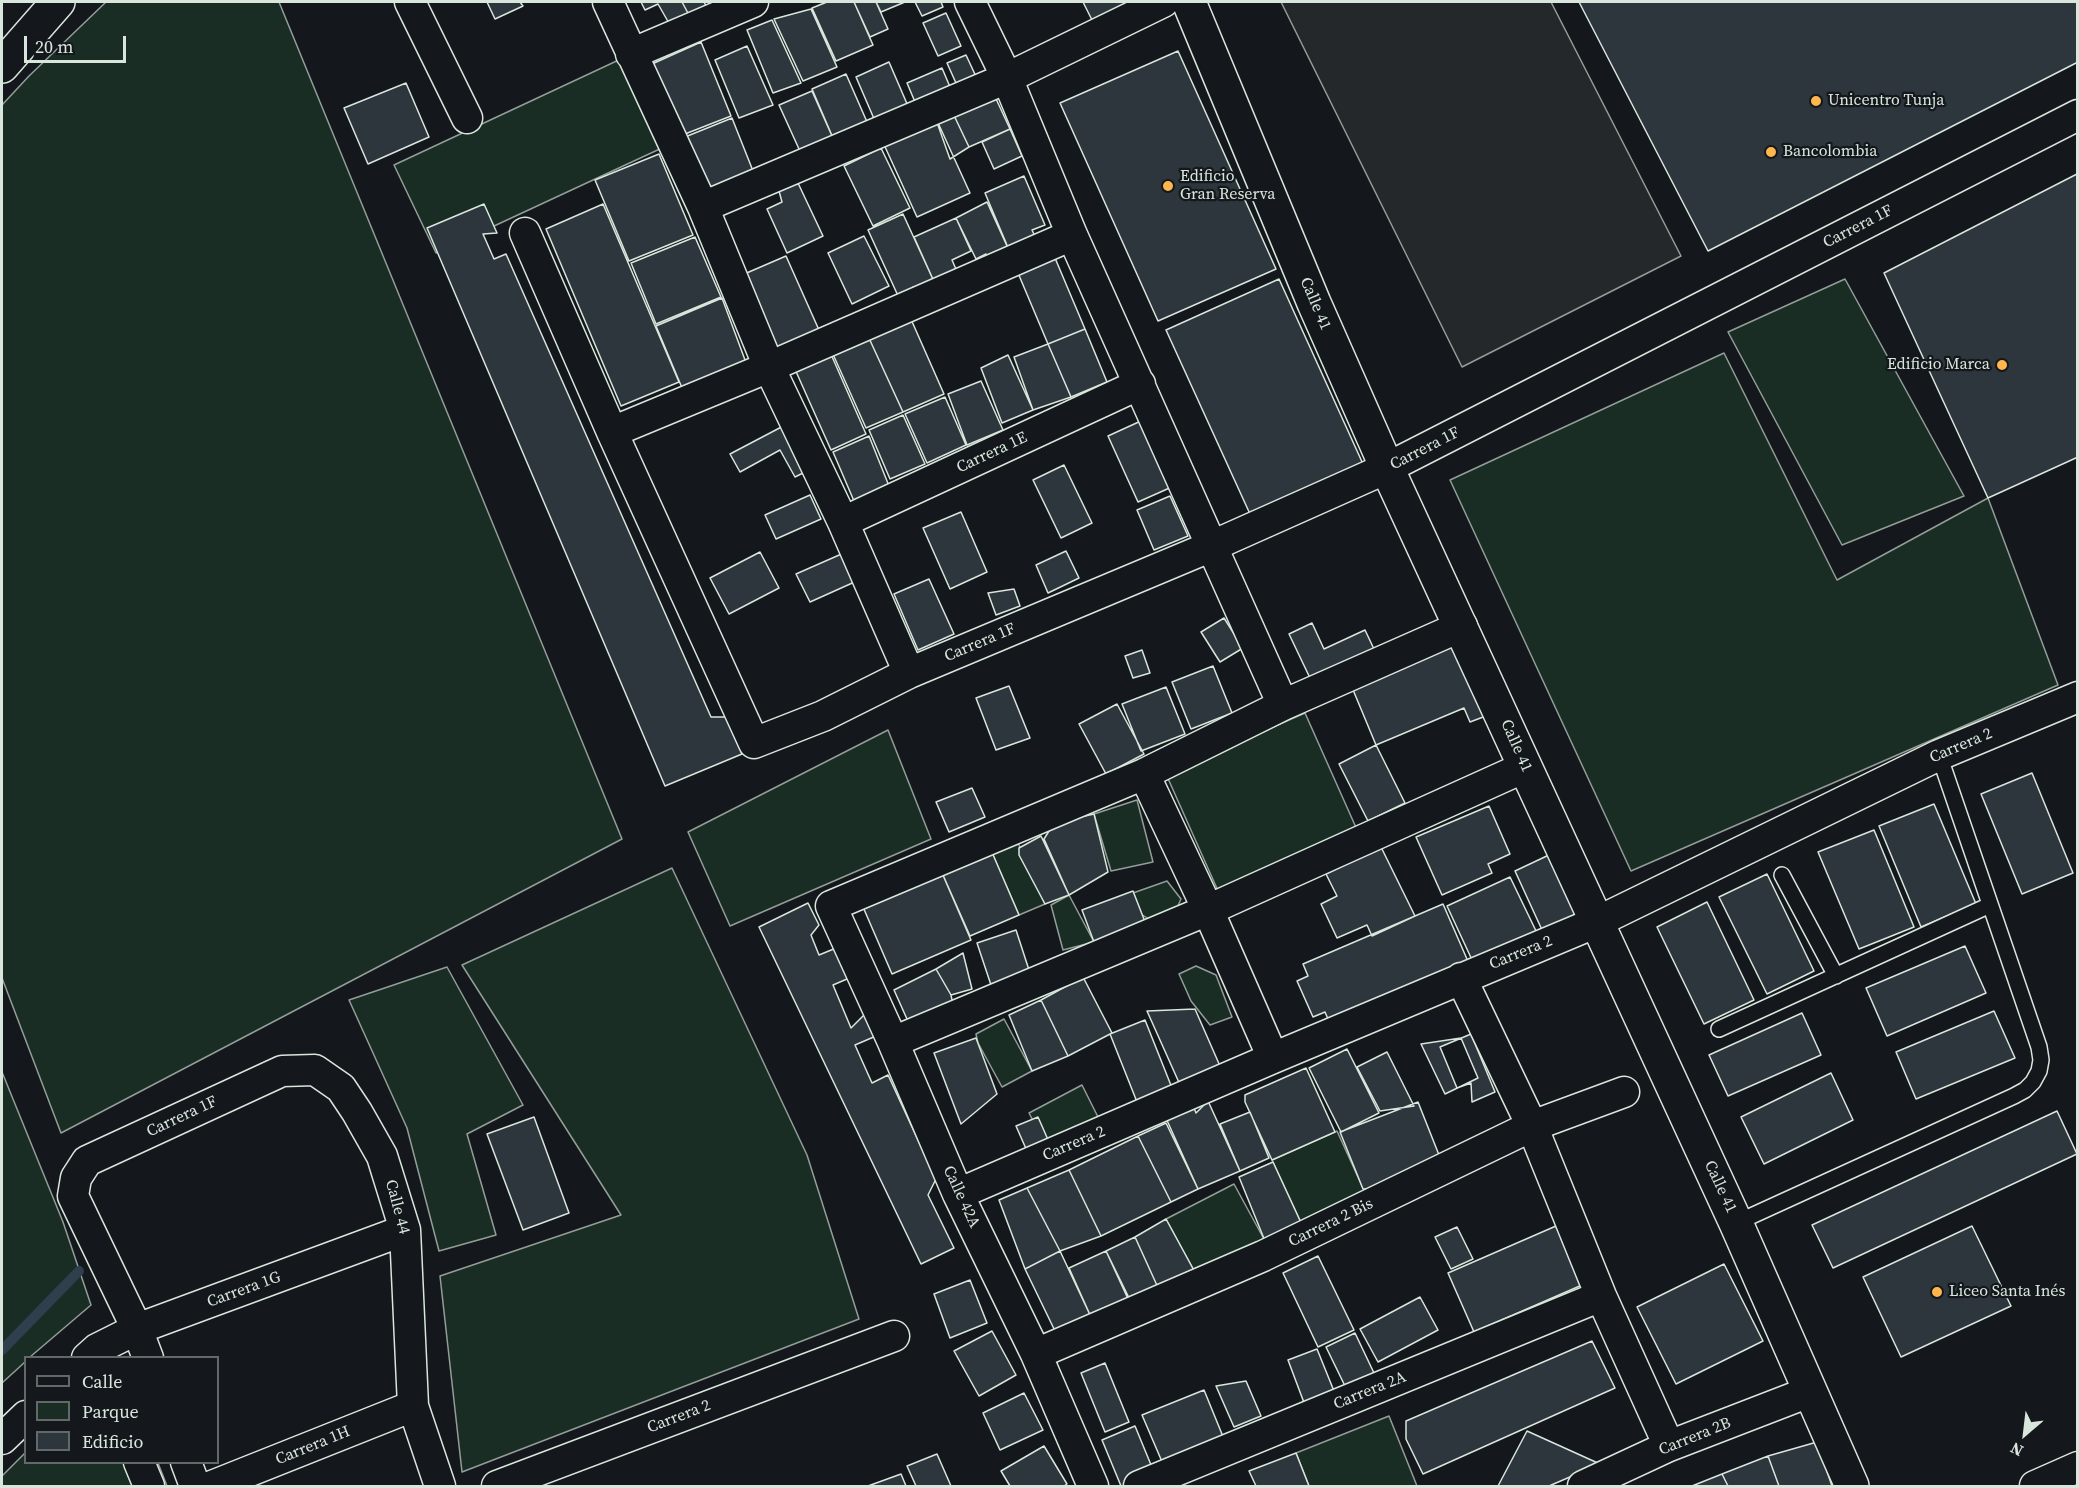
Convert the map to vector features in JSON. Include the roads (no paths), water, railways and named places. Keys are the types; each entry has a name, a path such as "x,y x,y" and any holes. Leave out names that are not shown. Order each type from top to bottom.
{"street":[{"path":"2,66 58,2"},
{"path":"410,2 467,118"},
{"path":"608,2 703,207 769,367 843,522 909,673"},
{"path":"632,54 753,2"},
{"path":"970,2 1006,78 1072,236 1283,705"},
{"path":"703,207 1006,78 1163,2"},
{"name":"Calle 41","path":"1189,2 1314,303 1387,468 1736,1223 1852,1486"},
{"name":"Carrera 1F","path":"612,432 754,743 823,716 909,673 1212,546 1387,468 2078,115"},
{"path":"525,233 612,432 1072,236"},
{"name":"Carrera 1E","path":"843,522 1140,384"},
{"path":"1273,1058 1208,910 1144,774 1283,705 1462,627"},
{"name":"Carrera 2","path":"958,1194 1597,922 1939,755 2078,697"},
{"path":"893,1042 1208,910 1525,767"},
{"name":"Calle 42A","path":"1093,1486 1036,1354 958,1194 893,1042 831,906 1144,774"},
{"path":"1461,978 1532,1126 1601,1296 1669,1446"},
{"name":"Carrera 1F","path":"137,1329 73,1196 76,1178 87,1161 282,1071 315,1070"},
{"name":"Calle 44","path":"315,1070 340,1088 357,1112 382,1156 405,1230 413,1406 440,1486"},
{"name":"Carrera 2 Bis","path":"1036,1354 1263,1256 1532,1126 1624,1092"},
{"name":"Carrera 1G","path":"95,1355 137,1329 405,1230"},
{"name":"Carrera 2A","path":"1139,1486 1601,1296"},
{"path":"137,1329 147,1356"},
{"name":"Carrera 2","path":"497,1486 894,1336"},
{"name":"Carrera 2B","path":"1583,1486 1669,1446 1809,1392"},
{"name":"Carrera 1H","path":"213,1486 413,1406"},
{"path":"2,1439 24,1418"},
{"path":"141,1464 148,1486"},
{"path":"187,1464 195,1486"},
{"path":"2035,1486 2078,1467"}],"lane":[{"path":"1736,1223 2014,1096 2033,1082 2039,1071 2041,1060 2039,1047 1939,755"},
{"path":"1782,875 1836,976"},
{"path":"1719,1029 1990,905"}],"waterway":[{"path":"2,1350 79,1271"}],"place":[{"name":"Unicentro Tunja","path":"1816,101"},
{"name":"Bancolombia","path":"1771,152"},
{"name":"Edificio Gran Reserva","path":"1168,186"},
{"name":"Edificio Marca","path":"2002,365"},
{"name":"Liceo Santa Inés","path":"1937,1292"}]}
